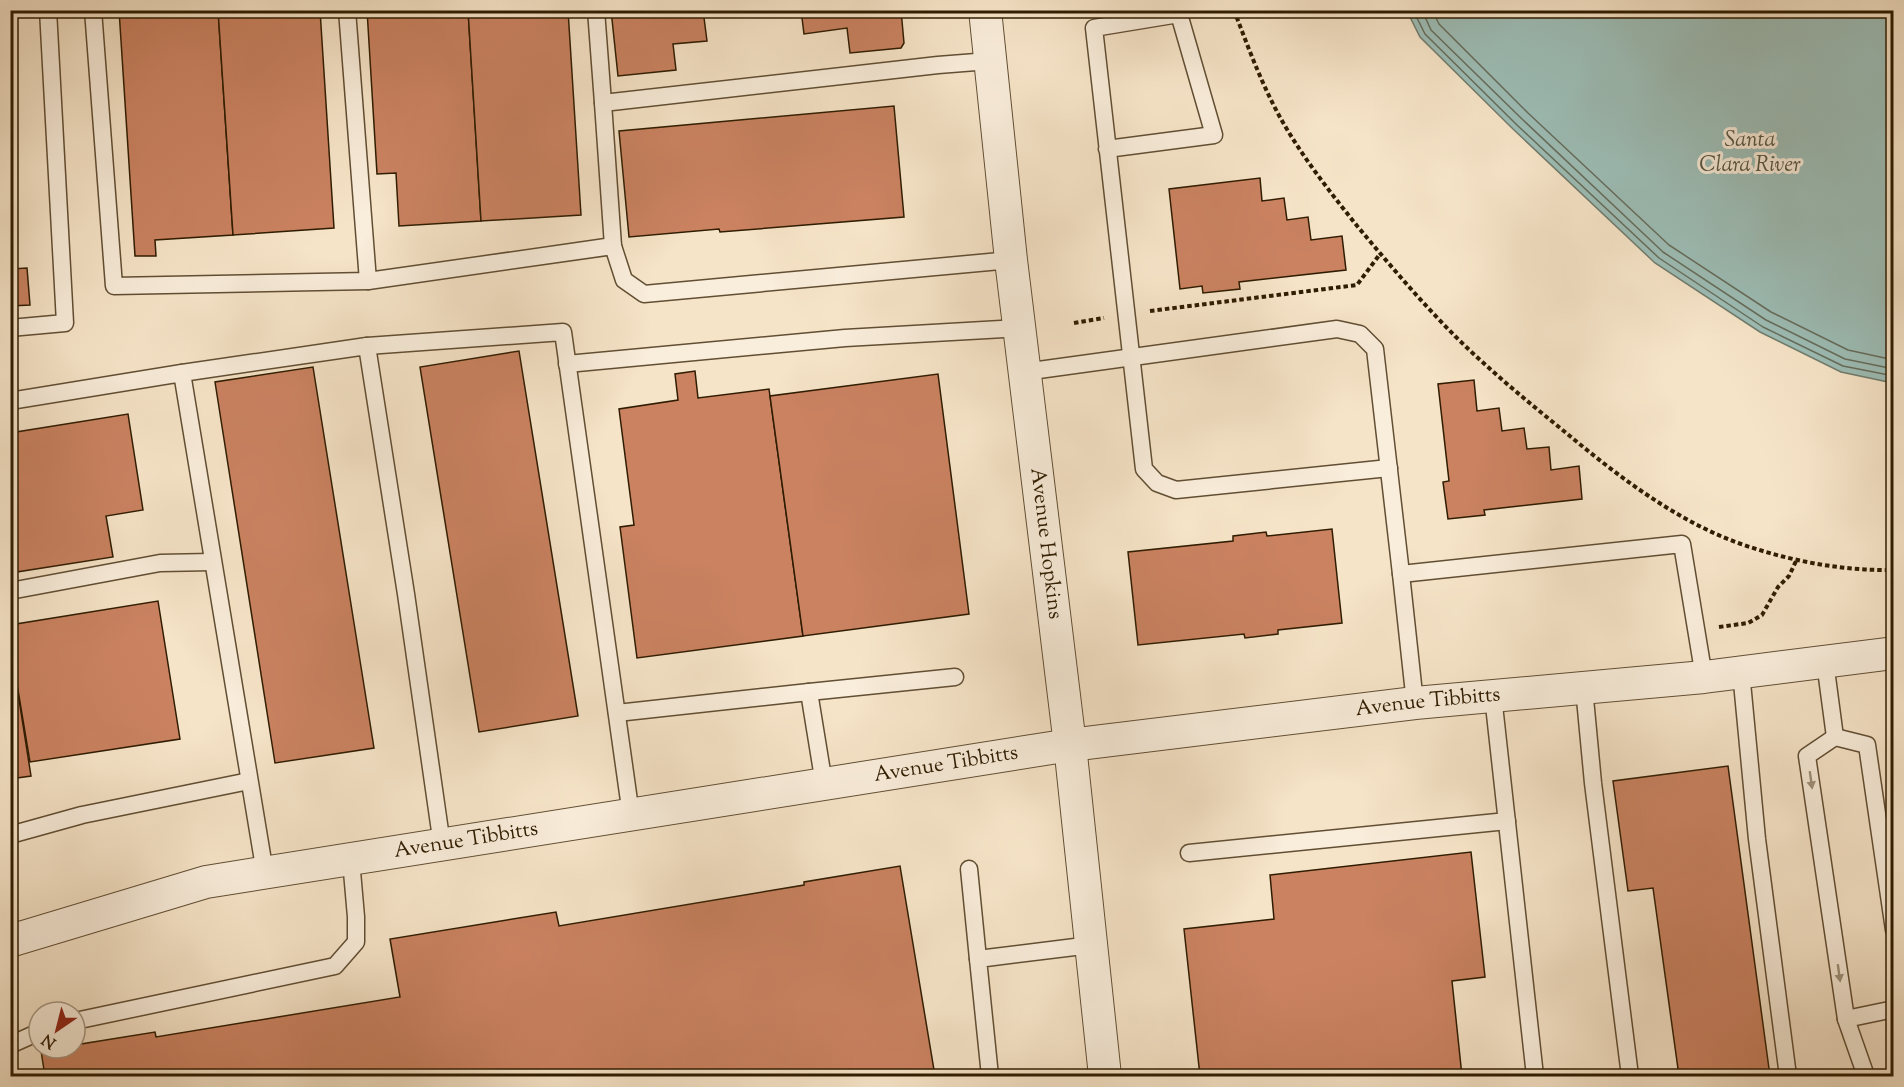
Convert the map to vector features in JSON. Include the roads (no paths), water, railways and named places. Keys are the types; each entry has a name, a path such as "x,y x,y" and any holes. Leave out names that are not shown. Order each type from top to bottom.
{"street":[{"name":"Avenue Hopkins","path":"985,10 1011,260 1070,745 1105,1077"},
{"name":"Avenue Tibbitts","path":"10,941 206,882 1070,745 1415,703 1704,677 1893,653"}],"lane":[{"path":"10,328 65,323 48,10"},
{"path":"93,10 114,286 368,281 613,246"},
{"path":"347,10 368,281"},
{"path":"596,10 613,246 624,280 644,294 1011,260"},
{"path":"1107,149 1214,135 1179,14 1094,28 1107,149 1144,469 1157,483 1176,490 1389,468"},
{"path":"603,103 989,61"},
{"path":"567,364 845,339 1020,328"},
{"path":"1024,372 1337,329 1360,334 1375,349 1415,703"},
{"path":"10,401 367,346 562,332 631,814"},
{"path":"367,346 442,845"},
{"path":"182,373 265,873"},
{"path":"1401,574 1682,544 1704,677"},
{"path":"10,591 160,563 212,562"},
{"path":"1825,662 1835,737"},
{"path":"1741,672 1757,839 1788,1077"},
{"path":"617,713 955,677"},
{"path":"1584,688 1601,850 1630,1077"},
{"path":"809,692 824,784"},
{"path":"1493,696 1535,1077"},
{"path":"1866,1077 1846,1019 1807,756 1835,737 1867,745 1893,930"},
{"path":"10,835 82,815 249,781"},
{"path":"1189,853 1507,821"},
{"path":"87,1018 335,966 356,942 351,860"},
{"path":"969,869 990,1077"},
{"path":"978,959 1091,945"},
{"path":"1846,1019 1893,1009"},
{"path":"10,1045 27,1037"}],"water":[{"name":"Santa Clara River","path":"1407,11 1893,11 1893,383 1841,372 1760,332 1655,263 1513,129 1420,37"}]}
